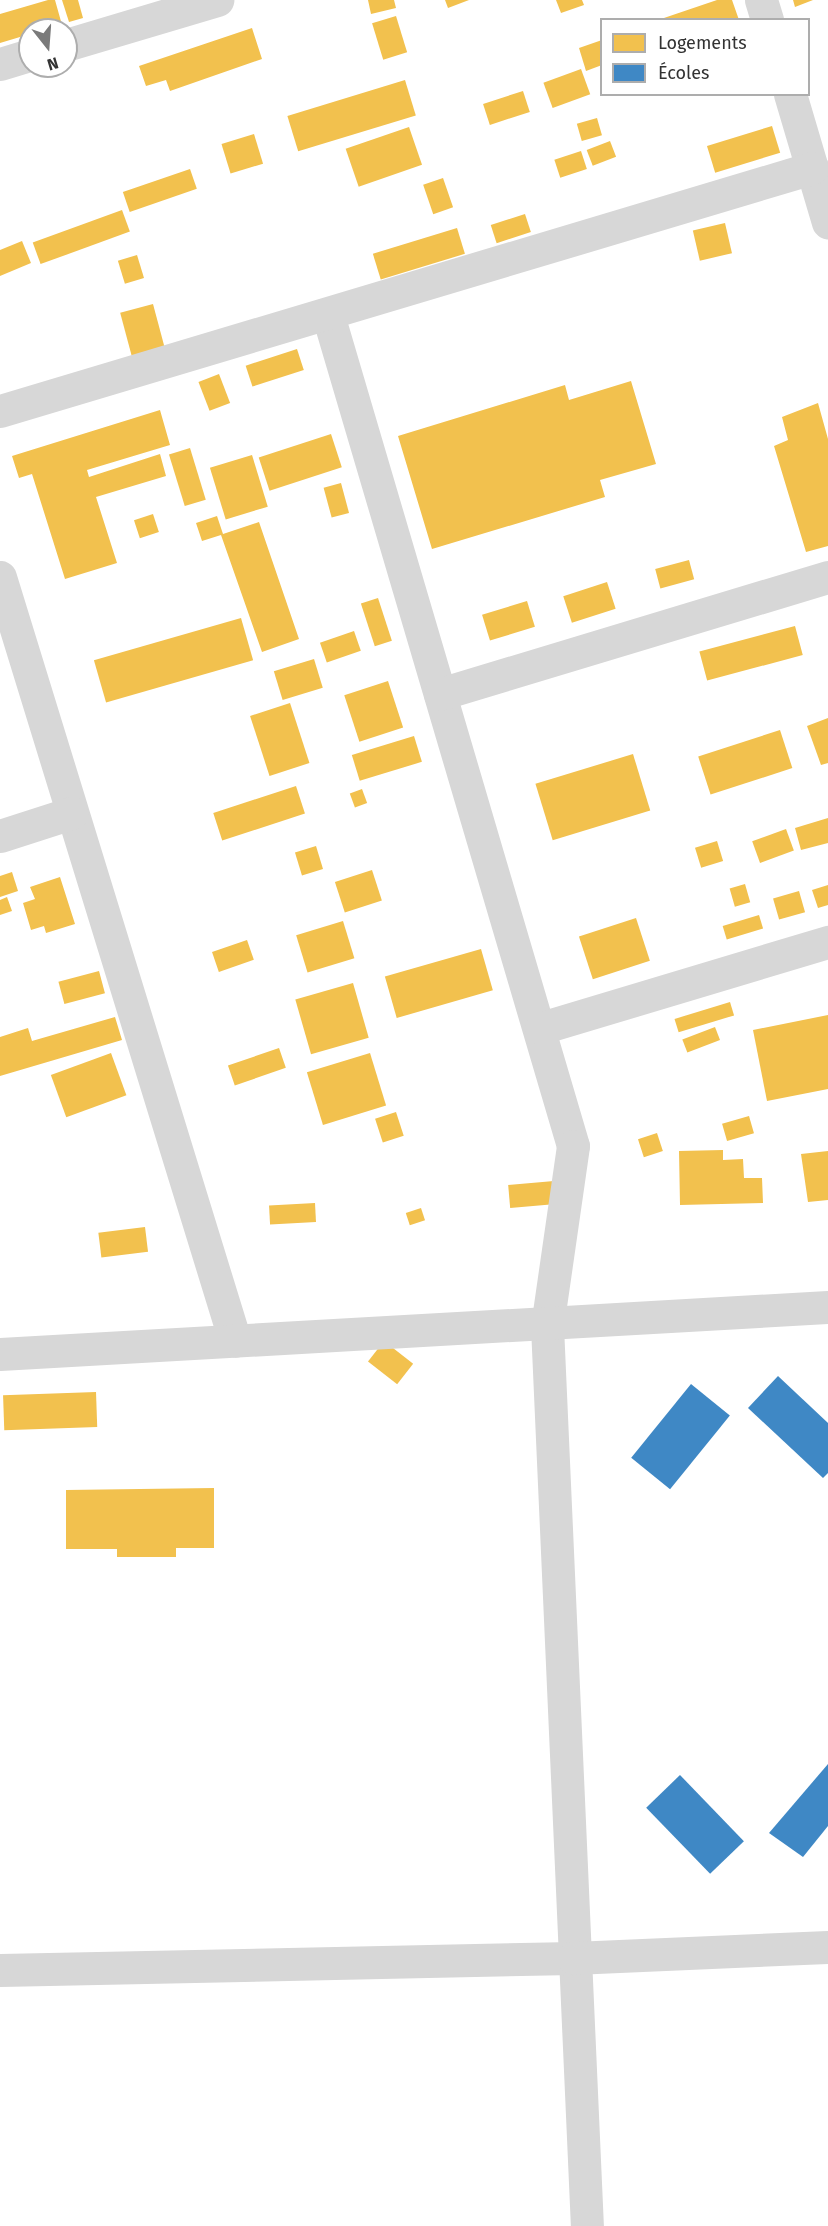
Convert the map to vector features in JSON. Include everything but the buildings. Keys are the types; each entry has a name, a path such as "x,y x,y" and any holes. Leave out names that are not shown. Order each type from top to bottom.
{"street":[{"path":"78,41 217,0"},
{"path":"761,0 766,18"},
{"path":"0,64 18,59"},
{"path":"791,96 828,222"},
{"path":"0,411 328,315 812,168"},
{"path":"328,315 541,1028 573,1146 547,1326 573,1958 587,2226"},
{"path":"0,577 235,1341"},
{"path":"440,694 828,577"},
{"path":"0,836 71,813"},
{"path":"541,1028 828,942"},
{"path":"0,1354 547,1326 828,1307"},
{"path":"0,1970 573,1958 828,1947"}]}
